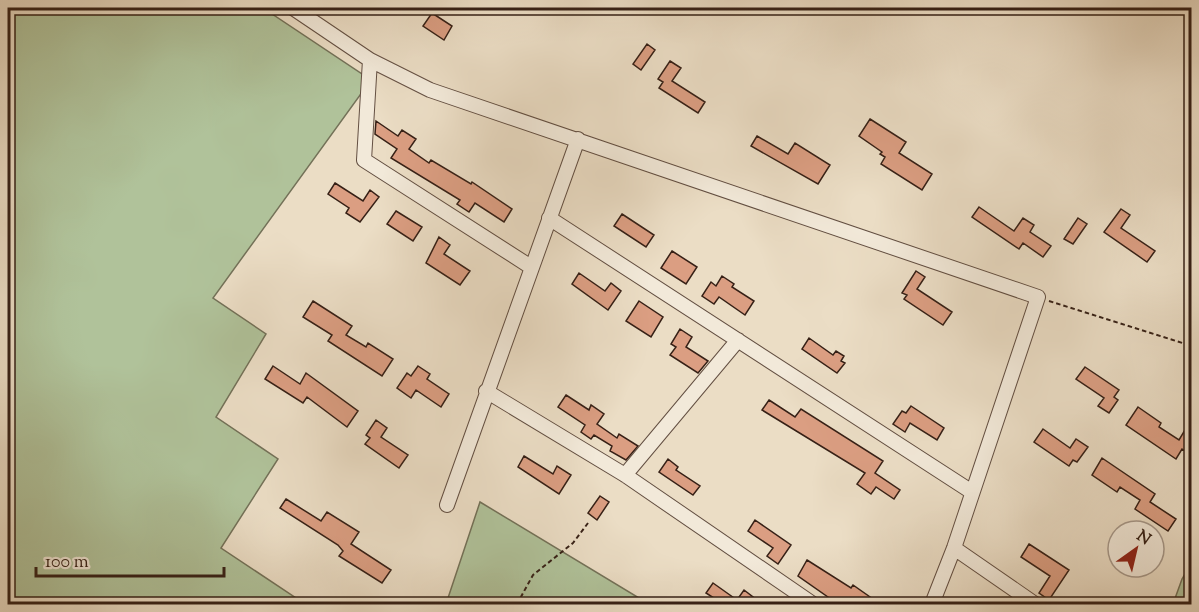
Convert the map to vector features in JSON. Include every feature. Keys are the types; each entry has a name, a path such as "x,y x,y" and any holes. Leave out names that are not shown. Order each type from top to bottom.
{"street":[{"path":"293,8 370,60 430,90 1038,297 954,548 932,604"},
{"path":"370,60 364,160 531,267"},
{"path":"447,505 578,139"},
{"path":"549,218 972,492"},
{"path":"625,475 738,340"},
{"path":"486,392 625,475 813,604"},
{"path":"954,548 1035,604"}],"path":[{"path":"1038,297 1191,346"},
{"path":"517,604 533,575 573,543 588,523"}],"green space":[{"path":"8,8 263,8 371,80 213,298 266,334 216,417 278,459 221,548 305,604 8,604"},
{"path":"480,502 649,604 446,604"},
{"path":"1191,564 1191,604 1173,604 1182,579"}],"building":[{"path":"432,13 452,26 444,40 423,26"},
{"path":"647,44 655,50 641,70 633,64"},
{"path":"670,61 681,68 672,81 705,102 698,113 659,88 663,82 658,79"},
{"path":"870,119 906,142 899,153 932,174 922,190 881,164 885,157 880,154 882,152 859,136"},
{"path":"376,121 398,136 402,130 416,139 409,149 429,163 431,160 471,184 472,182 512,209 504,222 475,203 469,212 457,204 460,200 391,158 397,149 375,134"},
{"path":"757,136 788,154 795,143 830,165 818,184 751,146"},
{"path":"335,183 363,201 370,190 379,197 360,222 346,213 349,208 328,194"},
{"path":"979,207 1014,231 1023,218 1034,225 1030,232 1051,246 1043,257 1023,243 1019,249 972,217"},
{"path":"1121,209 1130,215 1121,228 1155,251 1147,262 1104,232"},
{"path":"396,211 422,227 413,241 387,224"},
{"path":"622,214 654,235 646,247 614,226"},
{"path":"1078,218 1087,224 1073,244 1064,239"},
{"path":"439,237 450,245 444,254 470,271 460,285 426,263"},
{"path":"672,251 697,267 686,284 661,268"},
{"path":"916,271 925,277 917,289 952,312 943,325 904,299 907,295 902,293"},
{"path":"579,273 605,291 611,283 621,291 608,310 572,284"},
{"path":"722,276 734,284 732,287 754,301 745,315 719,297 714,304 702,296 711,282 716,286"},
{"path":"313,301 352,326 346,335 366,347 368,343 393,359 382,376 328,341 332,335 303,317"},
{"path":"639,301 663,317 651,337 626,321"},
{"path":"680,329 692,337 686,347 708,361 698,373 670,355 676,347 671,344"},
{"path":"809,338 833,355 836,351 844,356 841,361 845,363 837,373 802,349"},
{"path":"273,366 300,384 306,373 358,411 347,427 307,397 303,403 265,379"},
{"path":"418,366 430,374 427,379 449,394 441,407 416,390 411,398 397,388 407,373 411,376"},
{"path":"1085,367 1119,390 1114,397 1118,400 1109,413 1098,406 1104,398 1076,379"},
{"path":"566,395 589,410 591,405 604,414 597,424 617,438 619,434 638,446 626,460 610,451 612,446 594,435 591,439 581,432 585,425 558,407"},
{"path":"769,400 795,417 801,409 883,461 875,473 900,490 894,499 876,487 871,494 857,484 865,473 762,410"},
{"path":"911,406 944,428 937,440 910,423 905,432 893,424 902,411 906,413"},
{"path":"1138,407 1161,423 1159,427 1179,440 1191,420 1191,455 1182,449 1176,459 1126,425"},
{"path":"376,420 387,428 381,437 408,455 399,468 365,444 370,438 366,435"},
{"path":"1043,429 1070,448 1076,439 1088,447 1077,462 1073,460 1069,466 1034,442"},
{"path":"524,456 553,474 557,466 571,475 559,494 518,467"},
{"path":"1102,458 1155,494 1150,502 1176,519 1168,531 1166,519 1150,519 1135,509 1140,500 1120,487 1117,492 1092,475"},
{"path":"668,459 678,467 676,470 700,486 693,495 659,472"},
{"path":"600,496 609,502 597,520 588,513"},
{"path":"286,499 321,521 327,512 359,532 351,544 391,570 382,583 339,556 343,551 338,545 280,508"},
{"path":"755,520 791,545 778,564 767,556 773,548 748,531"},
{"path":"1029,544 1069,570 1049,600 1039,593 1050,576 1021,557"},
{"path":"807,560 851,588 853,585 880,604 838,604 798,576"},
{"path":"713,583 737,600 744,590 753,597 748,604 723,604 706,593"}]}
